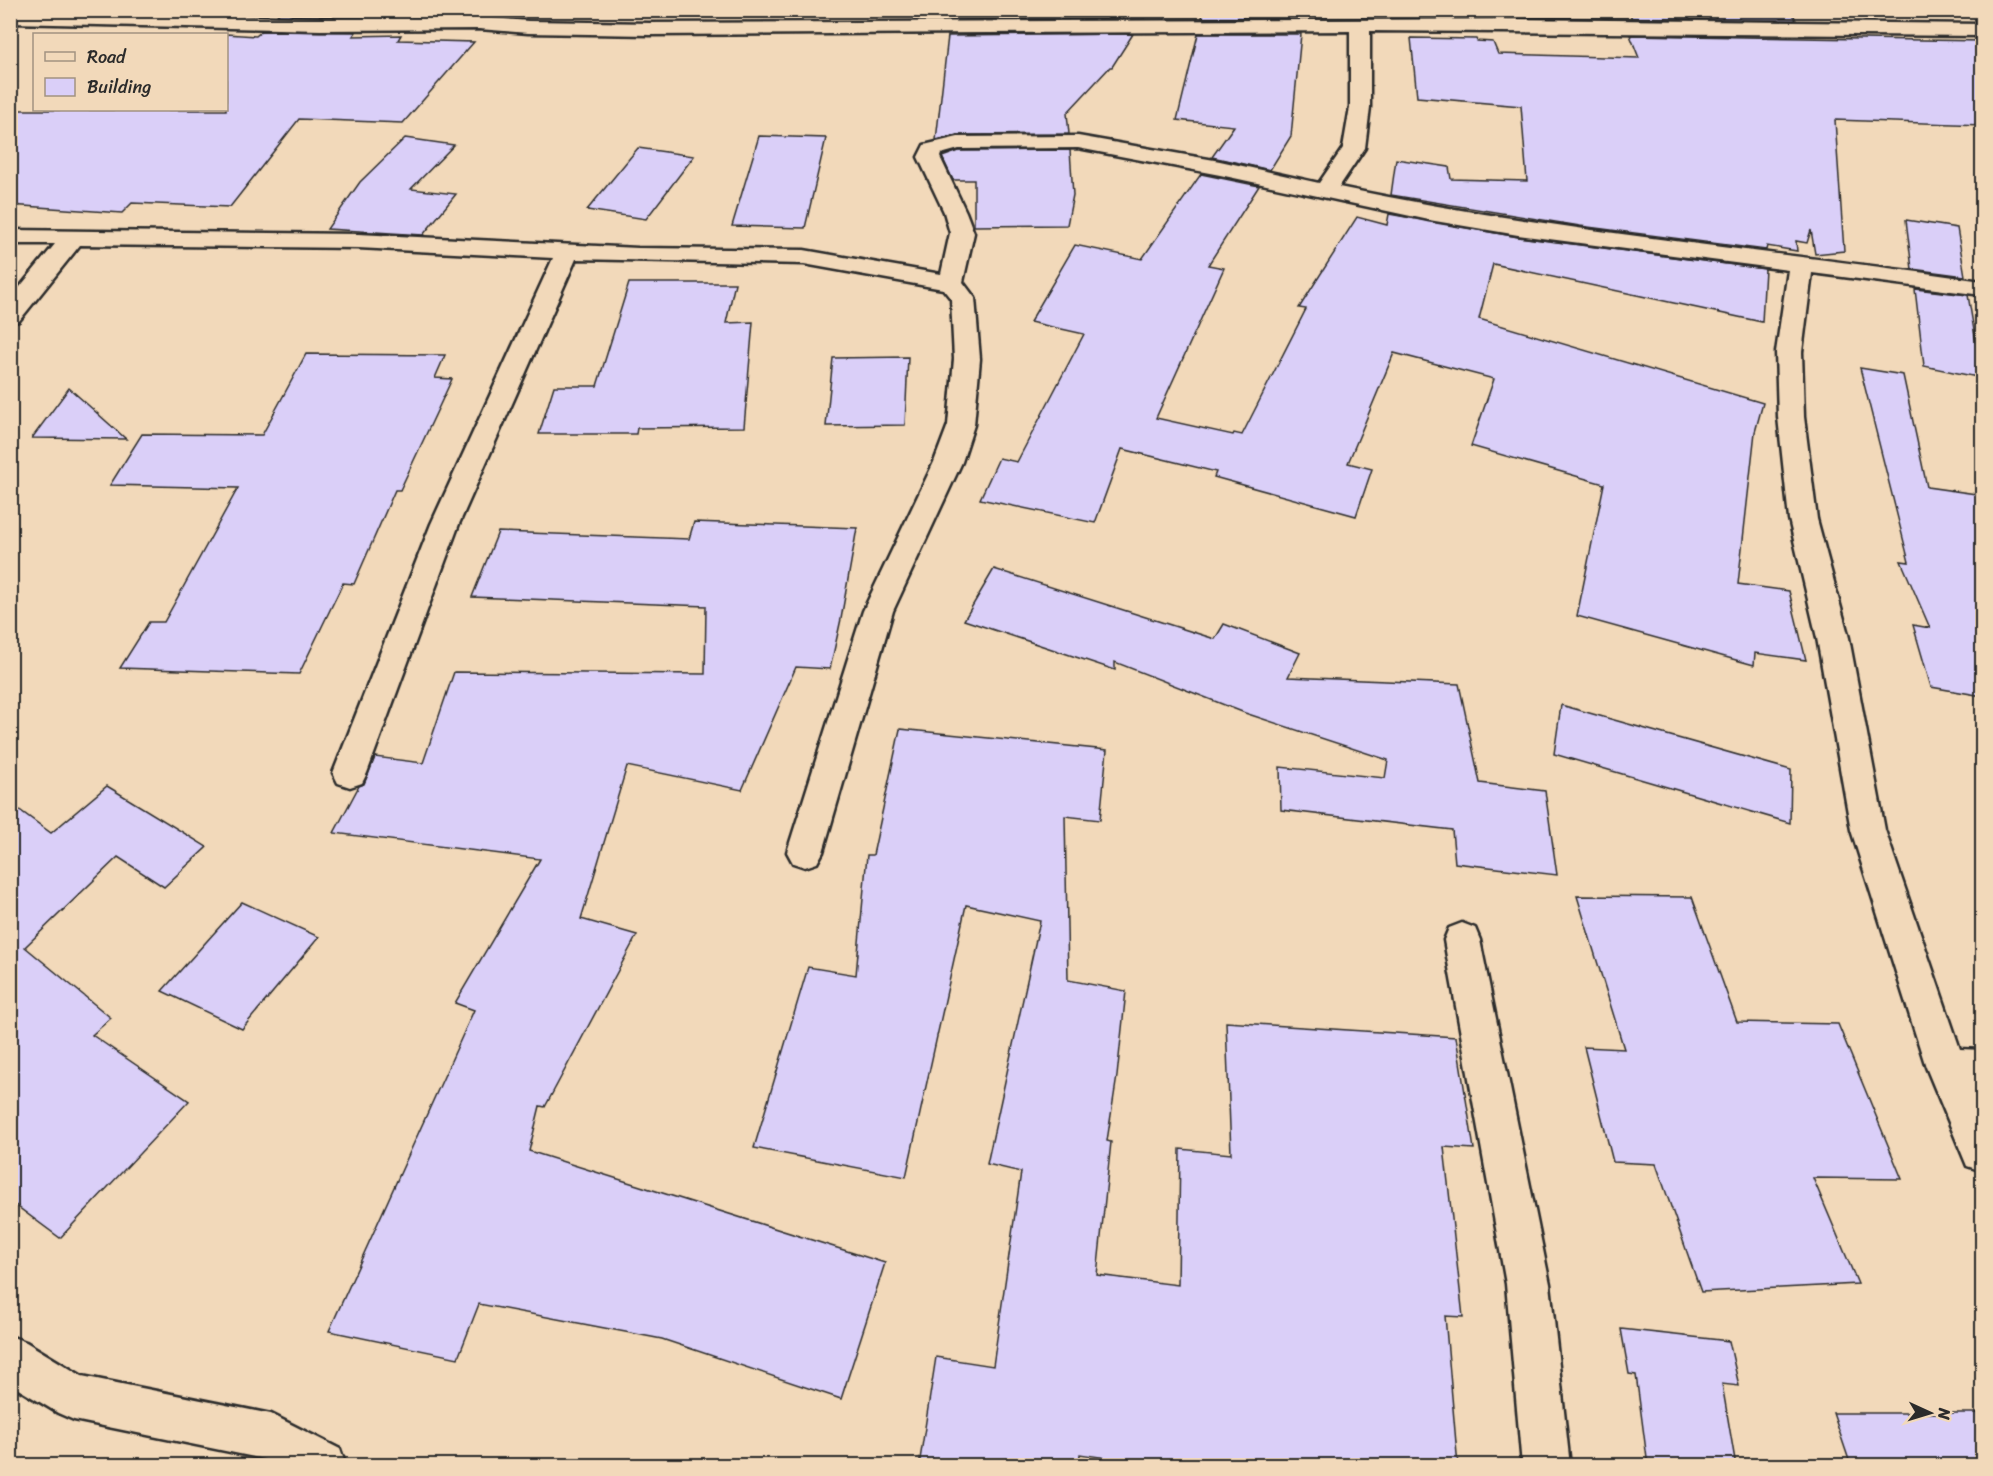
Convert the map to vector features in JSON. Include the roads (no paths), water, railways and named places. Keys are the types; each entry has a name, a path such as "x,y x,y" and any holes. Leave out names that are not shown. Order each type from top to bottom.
{"street":[{"path":"10,17 320,24 484,17 528,27 650,28 1360,25 1519,18 1983,30"},
{"path":"1324,192 1354,148 1360,107 1360,25"},
{"path":"951,283 962,233 955,212 929,157 932,150 958,144 1078,142 1209,166 1324,192 1518,228 1983,288"},
{"path":"10,237 358,241 638,255 804,257 951,283 963,298 967,359 961,425 948,462 878,611 805,852"},
{"path":"10,316 72,239"},
{"path":"350,773 445,524 567,252"},
{"path":"1801,263 1789,352 1791,417 1803,519 1833,638 1868,830 1964,1068 1983,1151"},
{"path":"1462,940 1528,1284 1546,1466"},
{"path":"10,1358 74,1398 271,1437 323,1466"}]}
